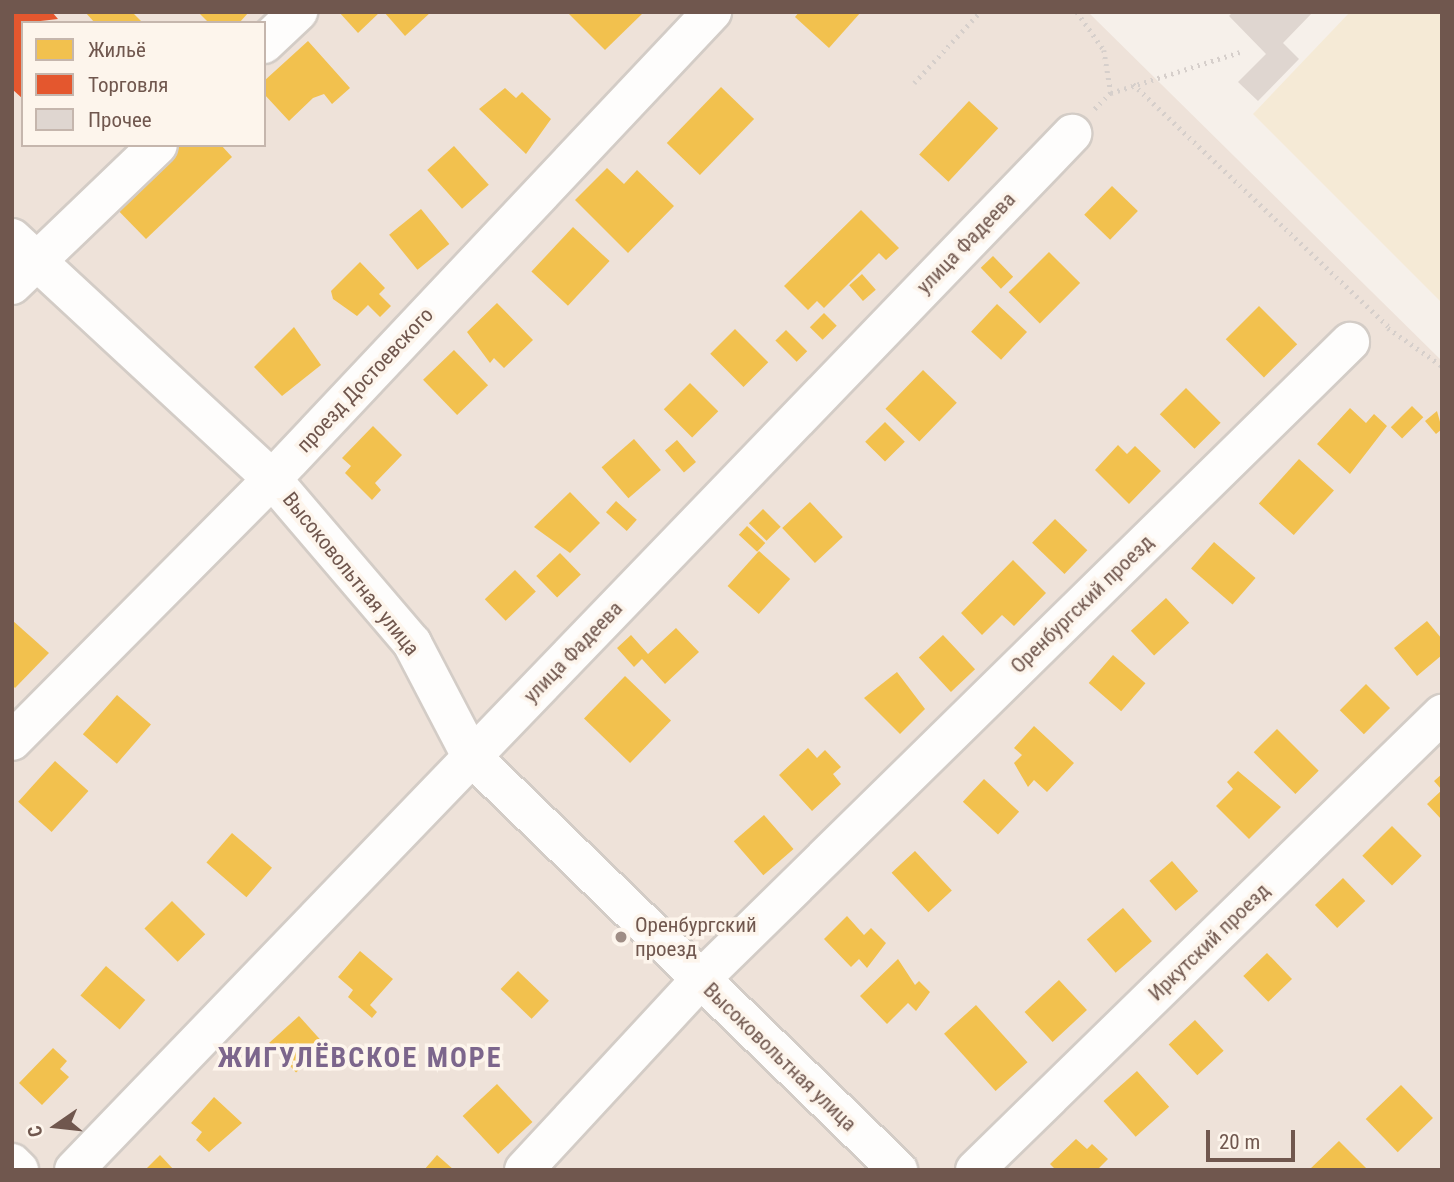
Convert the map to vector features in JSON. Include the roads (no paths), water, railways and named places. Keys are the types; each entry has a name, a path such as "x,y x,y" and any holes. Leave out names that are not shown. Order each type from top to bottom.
{"street":[{"path":"266,42 298,12"},
{"name":"проезд Достоевского","path":"12,741 272,478 712,12"},
{"name":"улица Фадеева","path":"74,1170 1072,134"},
{"path":"20,262 156,147"},
{"name":"Высоковольтная улица","path":"20,262 272,478 412,643 471,757 898,1170"},
{"name":"Оренбургский проезд","path":"524,1170 700,980 1350,342"},
{"name":"Иркутский проезд","path":"975,1170 1442,714"},
{"path":"12,1163 19,1170"}],"place":[{"name":"Оренбургский проезд","path":"621,937"}],"district":[{"name":"ЖИГУЛЁВСКОЕ МОРЕ","path":"360,1058"}]}
